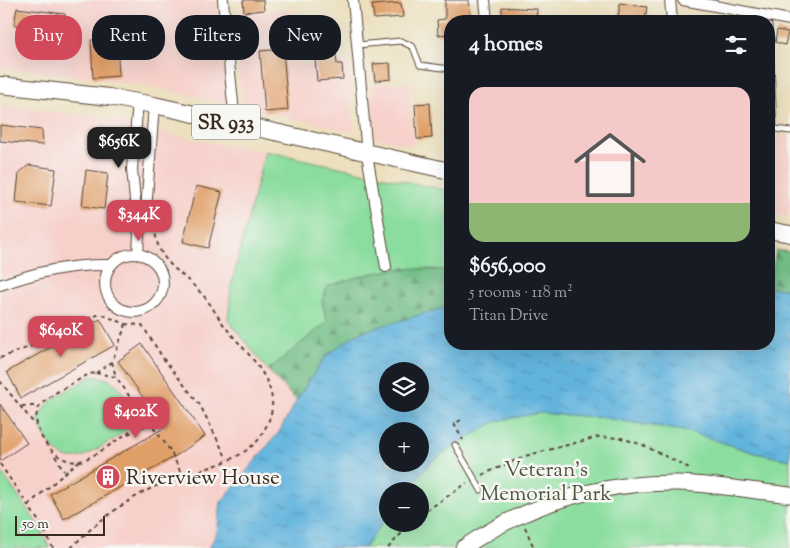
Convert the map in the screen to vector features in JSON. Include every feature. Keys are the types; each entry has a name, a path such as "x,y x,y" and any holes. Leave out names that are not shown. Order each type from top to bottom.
{"main road":[{"name":"SR 933","path":"0,85 154,105 444,170"},
{"path":"775,231 790,234"}],"street":[{"path":"223,0 235,124"},
{"path":"353,0 367,154 386,267"},
{"path":"485,0 486,15"},
{"path":"670,0 671,15"},
{"path":"683,0 744,15"},
{"path":"775,21 790,20"},
{"path":"138,102 132,169 139,234 138,254"},
{"path":"139,234 146,210 154,105"},
{"path":"138,254 155,263 161,272 163,282 159,300 151,308 141,312 130,312 119,309 112,303 106,293 104,282 111,265 119,258 138,254"},
{"path":"0,285 37,272 84,264 111,265"},
{"path":"463,548 520,515 571,496 632,484 686,484 790,495"}],"lane":[{"path":"357,44 402,41 413,47 420,65 444,68"},
{"path":"775,129 790,131"},
{"path":"455,445 481,490"}],"path":[{"path":"71,548 97,522 147,490 182,475 227,460 254,445 263,433 273,403 271,392 261,371 225,327 208,301 163,257 154,233 155,219"},
{"path":"0,358 32,346 70,326 98,315 103,315 126,324 142,325 146,328 163,358 200,406 227,460"},
{"path":"126,324 112,362 116,378 170,450 182,475"},
{"path":"96,373 112,362"},
{"path":"22,406 40,406 89,374 96,373 116,378"},
{"path":"0,381 37,426 64,472"},
{"path":"127,434 135,420 134,402"},
{"path":"37,426 36,418 40,406"},
{"path":"28,505 64,472 80,461 127,434 151,423"},
{"path":"429,509 474,478 525,456 598,437 621,438 643,445 660,452 677,464 699,470"},
{"path":"54,454 70,461 80,461"},
{"path":"0,464 28,505 53,548"},
{"path":"520,515 534,548"},
{"path":"388,548 403,532"}],"shaded area":[{"path":"0,0 217,0 218,15 175,15 175,60 223,60 227,104 158,88 88,77 0,68"},
{"path":"291,9 292,15 269,15 269,60 295,60 296,66 348,61 354,132 242,107 238,60 259,60 259,15 234,15 234,13"},
{"path":"409,82 414,146 375,138 371,85"},
{"path":"0,105 112,119 128,125 216,144 265,151 231,287 268,370 296,400 279,432 221,502 217,532 209,548 0,548"},
{"path":"775,133 790,136 790,217 775,214"}],"green space":[{"path":"265,151 444,190 444,270 402,268 364,275 322,301 327,322 268,370 228,320 231,287"},
{"path":"776,250 790,252 790,289 775,288"},
{"path":"402,268 444,270 444,308 410,318 326,356 296,400 268,370 327,322 322,301 327,286 364,275"},
{"path":"90,377 105,378 116,385 130,406 132,413 131,421 127,428 115,438 86,455 71,458 57,452 50,444 41,427 39,416 51,400"},
{"name":"Veteran's Memorial Park","path":"539,413 598,417 690,432 755,453 790,460 790,548 364,548 379,528 379,532 429,532 429,482 414,482 422,472 429,472 429,464 431,462 455,445 497,421"},
{"path":"0,470 38,525 50,548 0,548"}],"water":[{"path":"775,288 790,289 790,460 755,453 690,432 598,417 539,413 497,421 455,445 429,464 429,422 379,422 379,472 422,472 414,482 379,482 379,528 364,548 209,548 217,532 221,502 279,432 299,396 326,356 358,333 444,308 444,350 775,350"}],"building":[{"path":"243,0 263,0 264,10 244,12"},
{"path":"445,0 469,0 470,15 445,15"},
{"path":"401,3 403,17 374,19 372,5"},
{"path":"620,3 647,7 646,15 618,15"},
{"path":"502,7 537,9 536,15 502,15"},
{"path":"17,8 65,14 65,15 16,15"},
{"path":"444,19 444,34 438,35 437,20"},
{"path":"777,30 788,32 785,45 775,42"},
{"path":"269,50 269,60 284,60 288,110 265,112 260,51"},
{"path":"92,60 118,60 119,76 93,78"},
{"path":"315,60 336,60 337,64 342,64 343,79 317,81"},
{"path":"390,63 391,79 375,81 373,64"},
{"path":"430,103 432,138 417,139 415,104"},
{"path":"0,125 42,130 43,145 0,141"},
{"path":"29,165 56,169 51,206 16,202 19,173"},
{"path":"86,170 108,173 104,209 82,206"},
{"path":"196,186 222,192 208,248 183,242"},
{"path":"100,319 115,345 21,398 7,372"},
{"path":"142,344 205,436 174,457 64,519 50,494 164,428 118,361"},
{"path":"0,404 27,443 0,461"}],"place":[{"name":"Riverview House","path":"108,477"}]}
